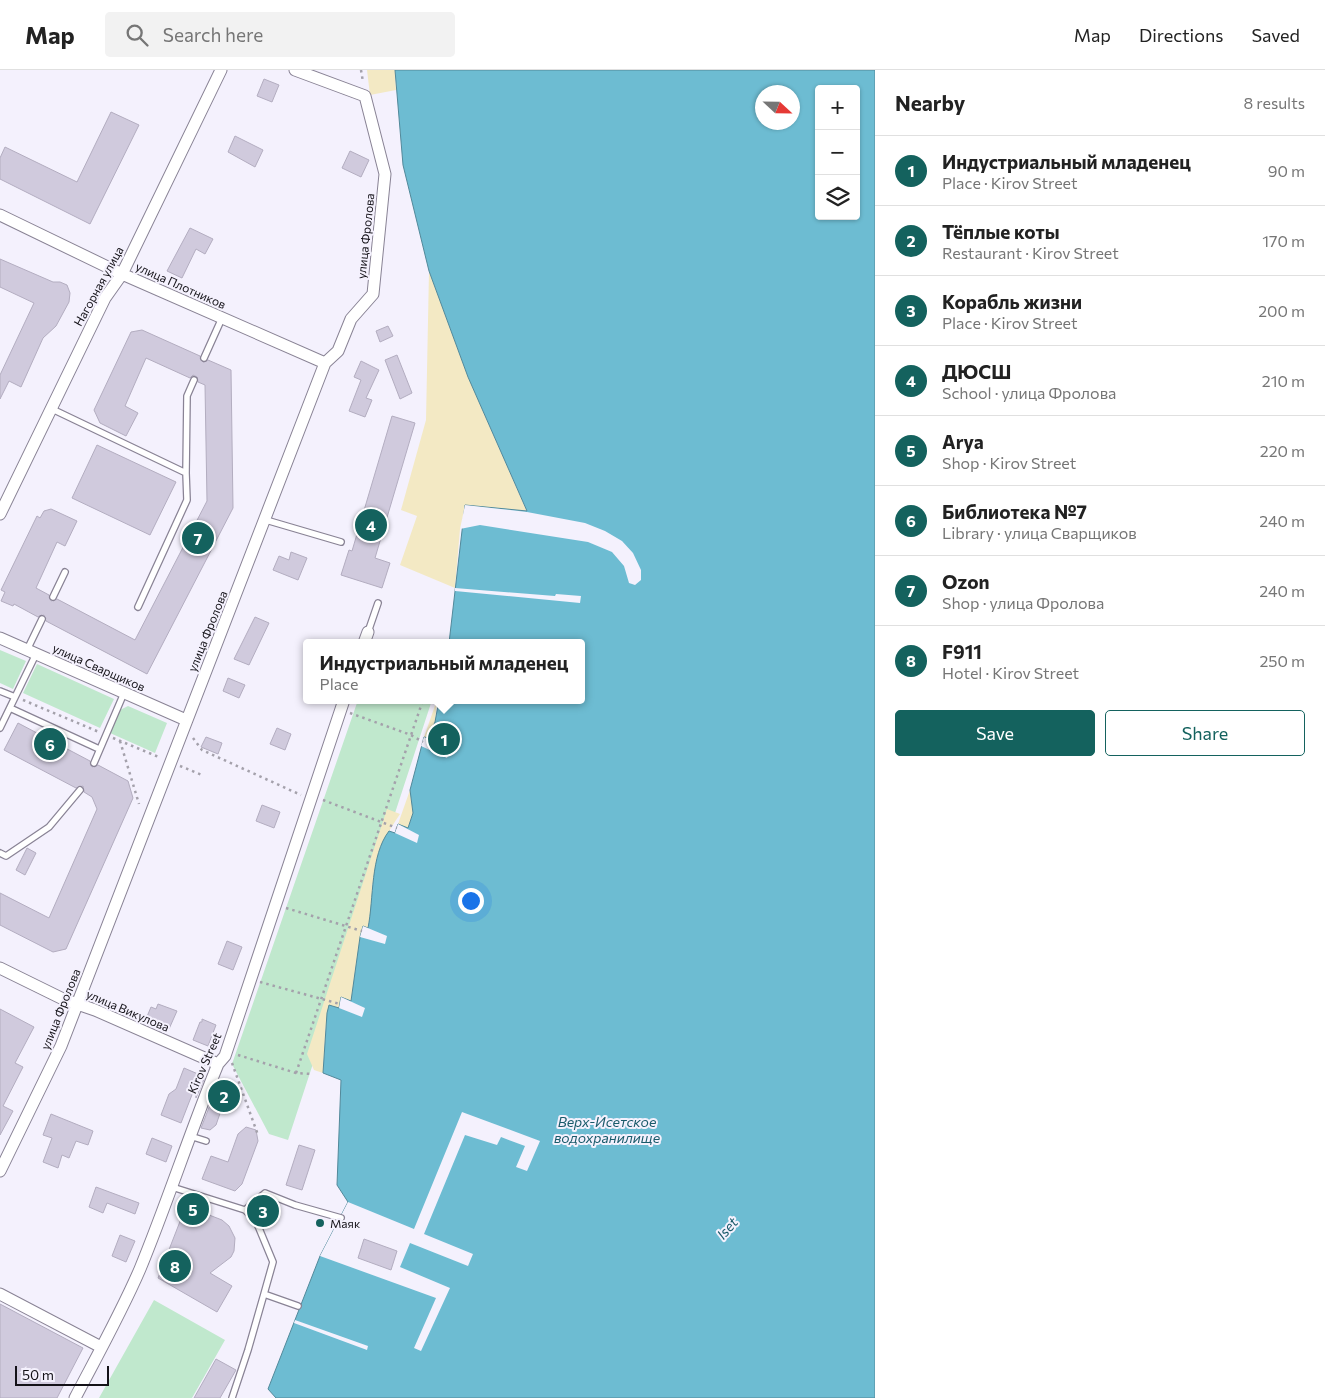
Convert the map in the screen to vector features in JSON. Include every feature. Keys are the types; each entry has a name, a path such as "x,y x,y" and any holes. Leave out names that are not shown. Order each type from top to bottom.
{"street":[{"name":"Нагорная улица","path":"0,514 105,298 122,274 221,70"},
{"name":"улица Фролова","path":"0,1171 42,1088 78,1003 325,363 338,351 351,319 373,294 385,174 365,96 295,70"},
{"name":"улица Плотников","path":"0,215 122,274 325,363"},
{"name":"улица Сварщиков","path":"0,638 186,720"},
{"name":"Kirov Street","path":"74,1398 139,1271 172,1187 192,1125 218,1064 225,1056 315,799 343,704"},
{"name":"улица Викулова","path":"0,968 63,999 78,1003 218,1064"},
{"path":"0,1294 101,1347"}],"lane":[{"path":"204,358 222,318"},
{"path":"138,607 187,500 187,396 194,380"},
{"path":"52,409 186,473"},
{"path":"266,520 342,542"},
{"path":"53,597 65,572"},
{"path":"366,638 378,603"},
{"path":"0,728 15,697 42,619"},
{"path":"0,691 15,697"},
{"path":"94,763 124,693"},
{"path":"10,708 100,749"},
{"path":"0,853 6,856 50,827 80,790"},
{"path":"190,1136 206,1141"},
{"path":"172,1187 245,1210 256,1221 273,1262 232,1398"},
{"path":"245,1210 264,1193 294,1205 341,1218"},
{"path":"264,1294 298,1306"}],"path":[{"path":"15,697 202,775"},
{"path":"296,1073 422,704"},
{"path":"349,712 411,735 423,742"},
{"path":"186,720 195,744 202,750 315,799 397,828"},
{"path":"120,741 138,804"},
{"path":"282,907 362,931"},
{"path":"256,981 340,1004"},
{"path":"232,1053 296,1073 312,1074"},
{"path":"230,1058 258,1135"}],"green space":[{"path":"0,650 26,661 13,689 0,683"},
{"path":"37,664 114,699 100,728 23,693"},
{"path":"357,704 431,704 288,1140 269,1134 232,1064"},
{"path":"128,706 167,723 155,753 110,733 120,710"},
{"path":"154,1300 225,1340 192,1398 99,1398"}],"sand":[{"path":"367,70 395,70 396,90 370,95"},
{"path":"429,271 468,377 527,512 460,529 455,588 400,565 417,516 401,510 426,420"},
{"path":"437,704 435,722 428,739 424,737"},
{"path":"410,790 413,813 408,828 398,824"},
{"path":"387,809 400,814 385,837 372,886 373,904 368,928 360,937 351,1001 339,1008 329,1005 323,1073 314,1070 307,1054"}],"water":[{"name":"Верх-Исетское водохранилище","path":"395,70 875,70 875,1398 276,1398 268,1389 320,1256 348,1202 337,1185 341,1080 323,1073 327,1013 329,1005 339,1008 341,997 351,1001 360,937 363,926 368,928 379,852 389,831 395,833 398,824 408,828 413,813 410,790 424,737 428,738 435,722 438,704 585,704 585,639 449,639 465,505 527,511 468,377 429,271 403,165"}],"pier":[{"path":"465,505 527,512 585,523 605,531 622,541 633,553 641,570 641,580 635,585 629,583 624,566 612,552 588,542 480,525 460,529"},
{"path":"455,588 555,596 556,594 581,596 580,603 455,591"},
{"path":"424,737 450,750 447,758 421,746"},
{"path":"398,824 419,835 417,843 395,833"},
{"path":"363,926 387,936 385,944 360,937"},
{"path":"341,997 365,1008 362,1017 339,1008"},
{"path":"462,1112 540,1141 527,1171 516,1167 525,1146 501,1137 497,1145 465,1135 424,1234 473,1254 468,1266 410,1243 400,1267 450,1288 421,1351 414,1348 436,1298 320,1256 348,1202 414,1229"},
{"path":"295,1320 368,1346 367,1350 294,1323"}],"building":[{"path":"264,79 279,85 272,102 257,96"},
{"path":"111,112 139,125 90,224 0,179 0,158 5,147 77,182"},
{"path":"235,136 263,150 255,167 228,152"},
{"path":"350,151 369,160 361,177 342,168"},
{"path":"190,228 213,239 205,254 196,249 182,278 167,271"},
{"path":"0,259 53,282 67,285 70,293 69,302 56,326 43,338 21,387 9,381 0,399 0,375 34,303 0,287"},
{"path":"388,326 393,336 380,342 376,331"},
{"path":"142,330 200,356 203,362 208,360 231,370 233,508 147,674 46,621 44,615 38,617 14,604 13,606 1,601 5,592 1,590 37,516 40,518 44,511 51,509 77,521 65,546 57,542 36,588 49,595 51,601 57,599 135,640 207,501 205,385 198,382 197,377 193,375 190,378 146,358 125,406 138,413 126,436 100,423 94,410 131,332"},
{"path":"397,355 412,393 400,399 385,360"},
{"path":"361,361 379,370 366,398 372,400 365,417 349,411 361,380 354,377"},
{"path":"392,416 415,423 375,558 390,563 382,588 341,575 349,550 352,551"},
{"path":"97,445 176,482 150,535 72,498"},
{"path":"291,552 307,558 298,580 273,570 279,556 289,560"},
{"path":"255,617 269,623 249,665 234,659"},
{"path":"228,678 245,685 239,698 223,691"},
{"path":"18,723 90,761 92,767 98,765 128,781 133,798 66,949 53,952 0,925 0,893 49,918 97,809 92,797 84,792 83,786 76,788 4,750"},
{"path":"277,728 291,734 285,750 270,744"},
{"path":"206,737 222,743 218,754 201,747"},
{"path":"262,805 280,812 274,828 256,821"},
{"path":"27,848 36,853 25,875 16,870"},
{"path":"227,941 242,947 233,970 218,964"},
{"path":"158,1004 177,1011 169,1029 146,1019 151,1007 156,1009"},
{"path":"0,1009 34,1027 15,1063 23,1067 3,1106 13,1111 0,1135"},
{"path":"202,1019 216,1025 208,1046 193,1040"},
{"path":"184,1068 205,1077 196,1098 195,1087 181,1123 161,1115 169,1094 176,1089"},
{"path":"219,1082 225,1084 227,1093 216,1125 210,1130 201,1128"},
{"path":"51,1114 93,1131 88,1145 76,1141 69,1158 62,1155 58,1168 43,1162 52,1138 43,1135"},
{"path":"246,1127 256,1130 258,1141 242,1184 235,1191 202,1179 211,1156 228,1162 238,1134"},
{"path":"152,1138 172,1146 166,1162 146,1154"},
{"path":"299,1145 315,1150 302,1190 286,1185"},
{"path":"96,1187 139,1203 135,1214 107,1203 103,1213 89,1207"},
{"path":"186,1206 222,1220 229,1226 235,1238 234,1251 231,1257 210,1273 232,1286 217,1312 158,1278"},
{"path":"120,1235 135,1241 126,1262 112,1256"},
{"path":"364,1239 397,1251 391,1270 358,1258"},
{"path":"0,1304 83,1348 57,1398 0,1398"},
{"path":"216,1359 236,1370 220,1398 194,1398"}],"place":[{"name":"ДЮСШ","path":"371,525"},
{"name":"Ozon","path":"198,538"},
{"name":"Индустриальный младенец","path":"444,739"},
{"name":"Библиотека №7","path":"50,744"},
{"name":"Тёплые коты","path":"224,1096"},
{"name":"Arya","path":"193,1209"},
{"name":"Корабль жизни","path":"263,1211"},
{"name":"Маяк","path":"320,1223"},
{"name":"F911","path":"175,1266"}],"water label":[{"name":"Iset","path":"727,1228"}]}
